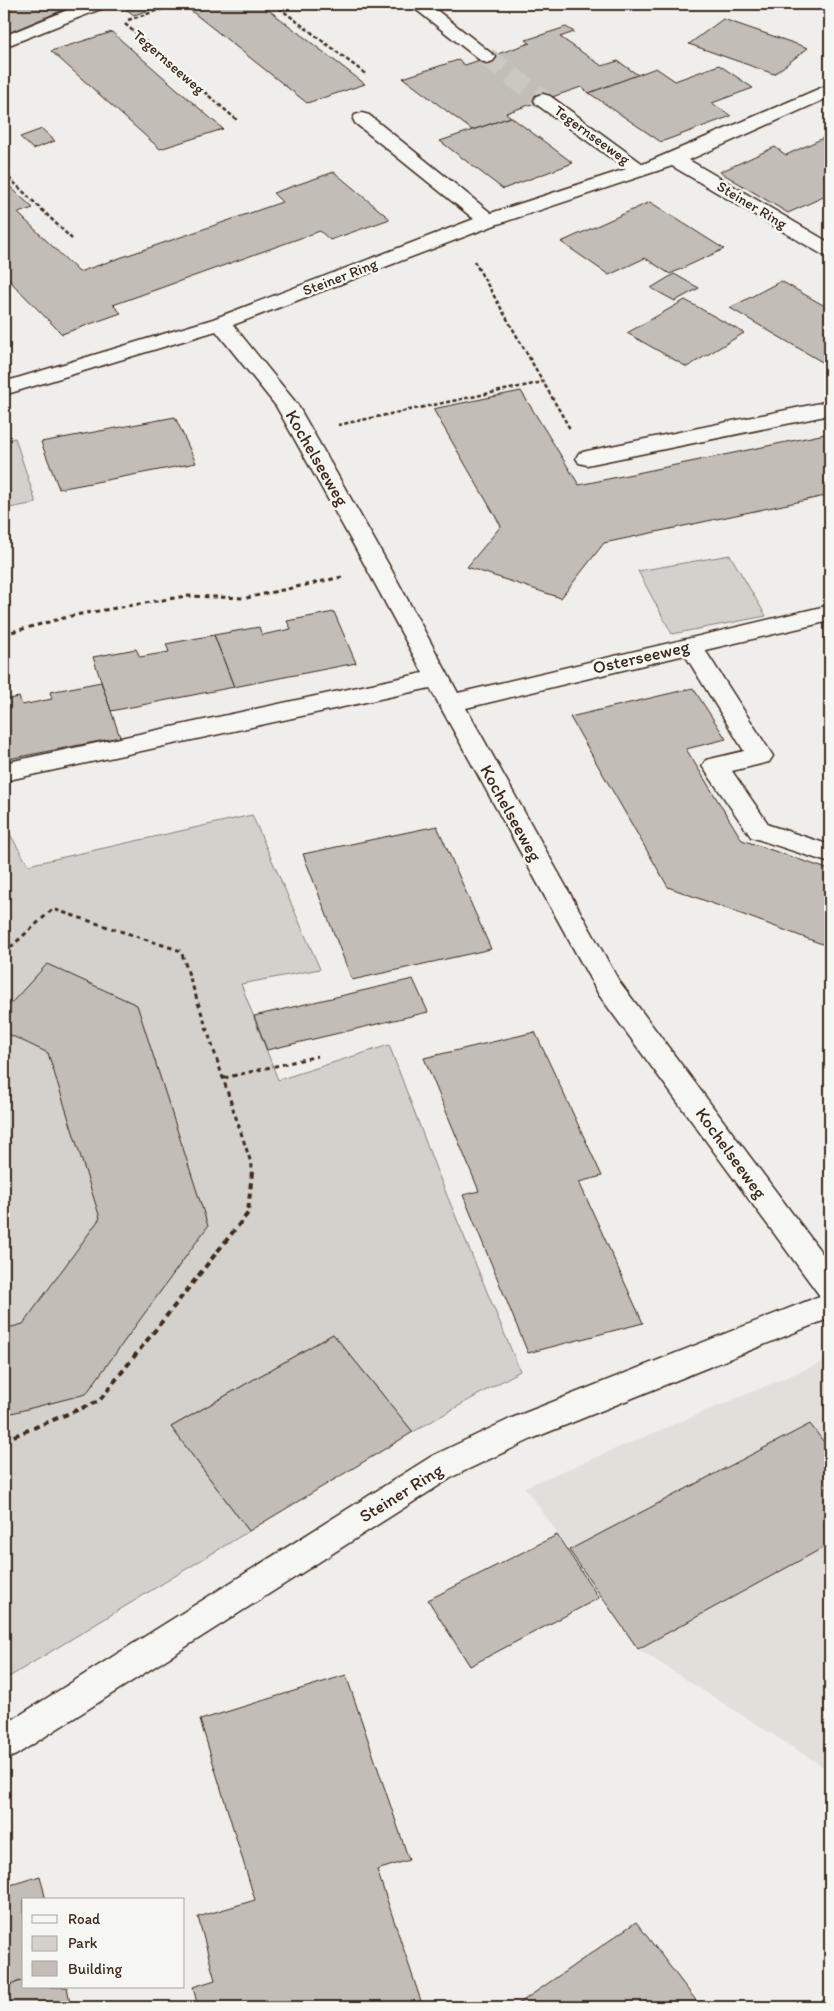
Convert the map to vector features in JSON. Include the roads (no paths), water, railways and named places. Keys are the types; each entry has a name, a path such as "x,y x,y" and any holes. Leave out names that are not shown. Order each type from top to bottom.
{"street":[{"path":"4,42 97,4"},
{"path":"418,4 487,58"},
{"name":"Steiner Ring","path":"4,389 220,323 488,221 641,171 830,90"},
{"name":"Tegernseeweg","path":"543,100 641,171"},
{"path":"362,119 488,221"},
{"name":"Steiner Ring","path":"674,158 830,251"},
{"name":"Kochelseeweg","path":"220,323 286,404 439,678 477,752 610,988 830,1288"},
{"path":"587,458 830,408"},
{"name":"Osterseeweg","path":"452,703 830,613"},
{"path":"690,645 760,756 715,766 760,831 830,854"},
{"path":"4,772 439,678"},
{"name":"Steiner Ring","path":"4,1744 443,1466 523,1428 830,1305"}],"tunnel":[{"path":"487,57 543,100"}]}
